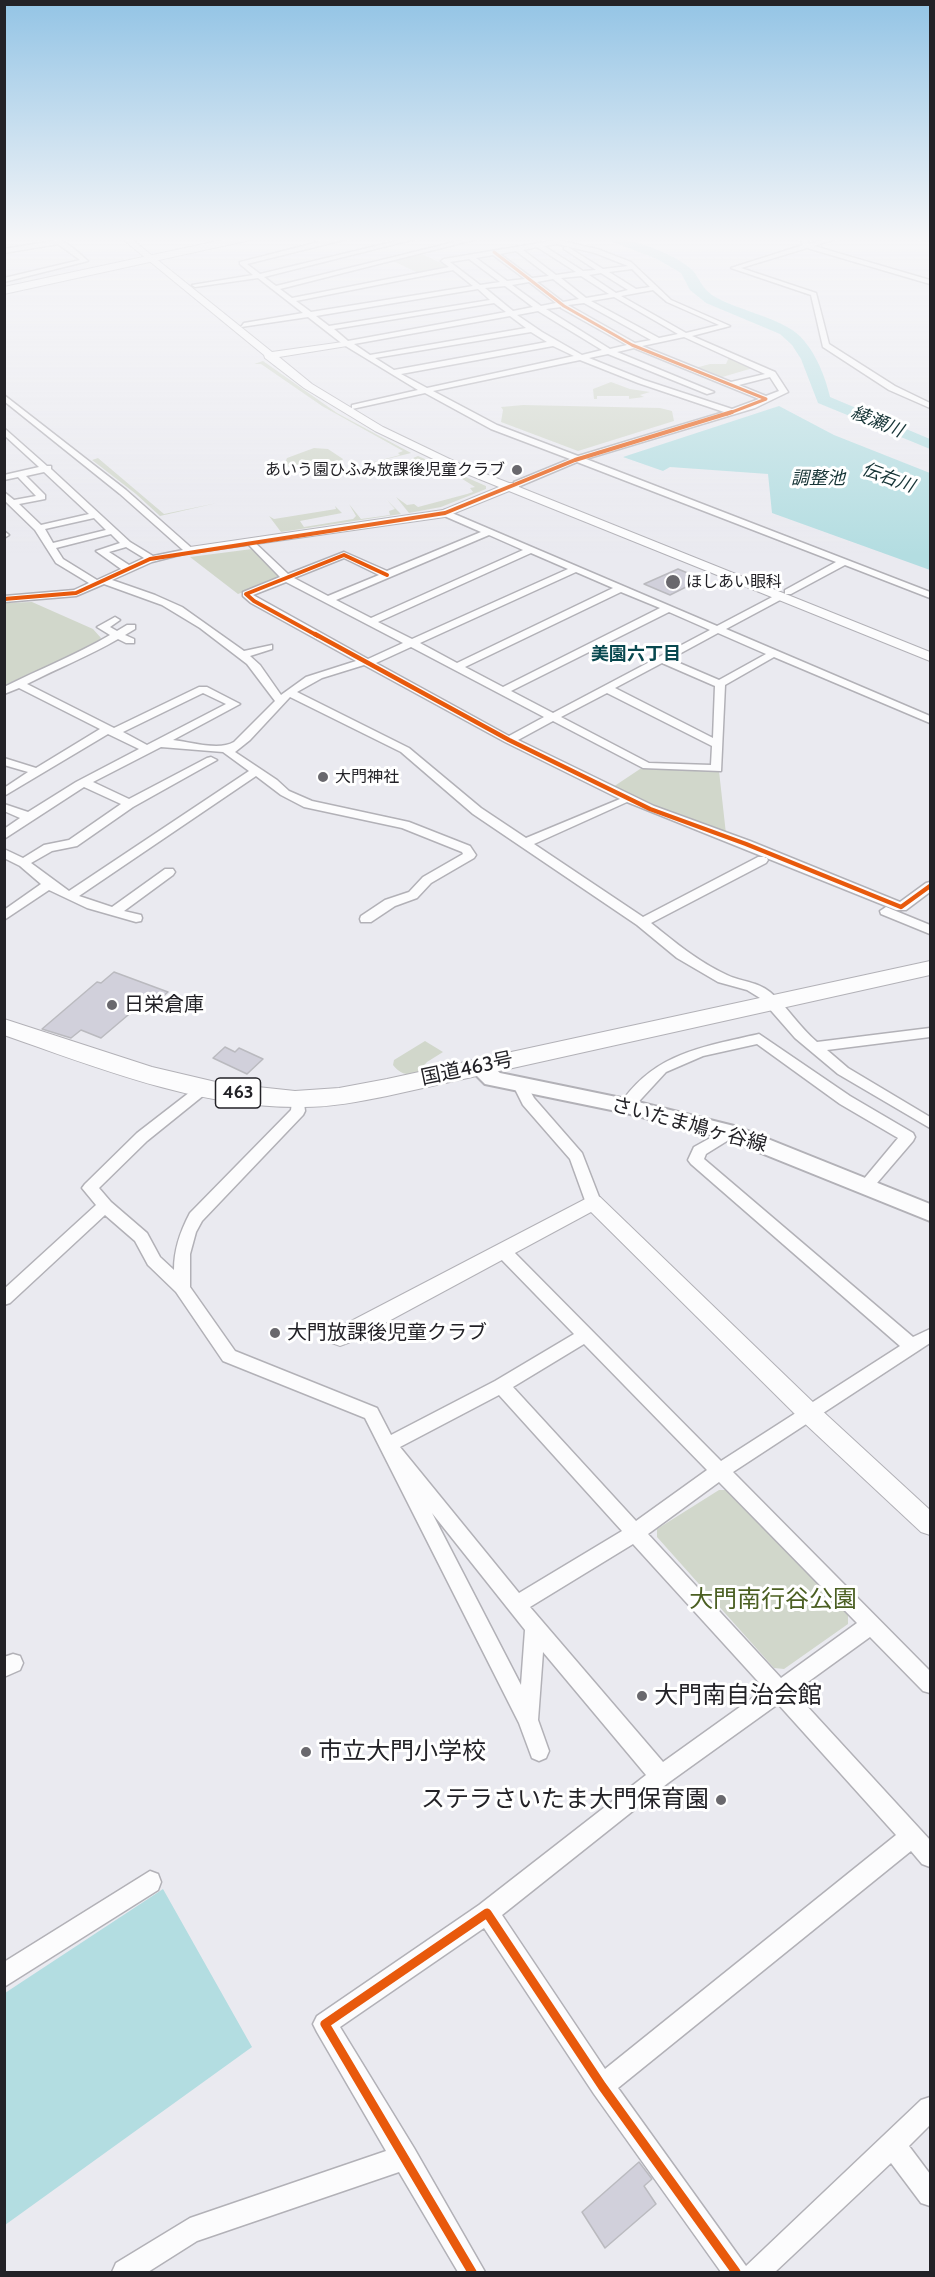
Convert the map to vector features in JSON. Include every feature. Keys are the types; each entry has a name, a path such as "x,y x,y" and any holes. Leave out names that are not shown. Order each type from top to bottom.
{"highway":[{"name":"国道463号","path":"4,1028 123,1067 204,1088 254,1096 298,1099 368,1089 930,968"}],"main road":[{"name":"さいたま鳩ヶ谷線","path":"478,1066 493,1078 626,1106 730,1132 930,1213"}],"street":[{"path":"260,343 355,407 512,486"},
{"path":"262,343 308,386 379,429 437,458 930,649"},
{"path":"274,355 345,343"},
{"path":"347,343 423,391 494,427 930,595"},
{"path":"369,357 449,343"},
{"path":"393,373 554,343"},
{"path":"555,343 581,358 732,412"},
{"path":"596,343 610,352 710,392"},
{"path":"630,343 766,399"},
{"path":"355,407 648,343"},
{"path":"4,599 76,593 152,559 190,551 445,513 575,460 732,412 784,392 772,374 703,343"},
{"path":"826,343 892,388 930,406"},
{"path":"693,399 730,385 772,374"},
{"path":"4,397 123,492 190,551"},
{"path":"4,430 48,468 113,531 152,559"},
{"path":"4,478 48,468"},
{"path":"13,503 42,497 21,475"},
{"path":"4,495 39,528 59,561 101,582 152,597 221,636 263,675 268,691 405,750 477,811 642,922 674,949 723,979 752,987 765,995 800,1035 843,1071 930,1123"},
{"path":"445,513 930,720"},
{"path":"39,528 96,515"},
{"path":"50,547 113,531"},
{"path":"328,600 489,532"},
{"path":"251,542 286,578 647,766 717,769 720,684"},
{"path":"127,543 101,551 128,569"},
{"path":"370,622 531,550"},
{"path":"387,575 344,555 246,594 254,601 365,663 643,814 763,860 930,930"},
{"path":"509,740 844,562"},
{"path":"20,684 112,731 151,747 189,743 229,749 241,744 285,697 305,682 365,663 413,644 576,569"},
{"path":"457,667 621,588"},
{"path":"784,594 930,657"},
{"path":"503,691 669,608"},
{"path":"115,620 102,627 130,642"},
{"path":"4,691 60,663 87,653 131,627"},
{"path":"243,655 268,647"},
{"path":"720,684 774,653"},
{"path":"662,658 720,684"},
{"path":"365,663 509,740 650,809 746,844 901,907 930,886"},
{"path":"606,688 718,745"},
{"path":"4,793 112,731 203,689 235,704 84,782 4,835"},
{"path":"229,749 230,753 273,782 285,793 308,804 405,825 466,849 470,855 427,880 413,895 390,903 366,919"},
{"path":"25,862 48,848 73,843 129,804 211,760"},
{"path":"4,761 38,772"},
{"path":"70,896 255,772"},
{"path":"84,782 129,804"},
{"path":"525,843 621,802"},
{"path":"4,807 29,817"},
{"path":"4,853 25,862 50,884 94,908 136,918"},
{"path":"642,922 763,860"},
{"path":"114,912 169,872"},
{"path":"4,916 50,884"},
{"path":"815,1047 930,1032"},
{"path":"626,1106 662,1069 699,1052 759,1039 844,1100 908,1137 866,1186"},
{"path":"520,1085 528,1101 577,1157 593,1202 809,1413 930,1525"},
{"path":"204,1088 142,1137 90,1188 105,1206 141,1237 154,1261 182,1288 229,1356 371,1413 528,1720 540,1751"},
{"path":"182,1288 182,1254 188,1232 196,1216 297,1111 298,1099"},
{"path":"730,1132 699,1150 696,1160 912,1346"},
{"path":"340,1337 593,1202"},
{"path":"4,1299 105,1206"},
{"path":"503,1251 930,1684"},
{"path":"388,1445 501,1386 586,1335"},
{"path":"517,1605 635,1533 720,1470 930,1335"},
{"path":"501,1386 930,1856"},
{"path":"388,1445 535,1628 661,1776"},
{"path":"472,2272 325,2024 487,1913 661,1776 872,1624"},
{"path":"528,1720 535,1628"},
{"path":"602,2086 912,1836"},
{"path":"4,1976 150,1882"},
{"path":"487,1913 602,2086 736,2272"},
{"path":"757,2272 930,2109"},
{"path":"893,2145 930,2194"},
{"path":"125,2272 190,2231 405,2157"}],"green space":[{"path":"729,357 753,368 719,378 695,368 710,364 726,364"},
{"path":"263,361 337,413 411,453 366,464 400,455 398,453 403,451 322,406 261,364 254,364"},
{"path":"611,382 630,389 650,392 640,395 644,397 629,399 629,396 597,396 597,399 594,399 593,389"},
{"path":"523,405 660,408 672,411 674,421 578,451 501,422 503,410 501,407"},
{"path":"314,448 328,449 343,459 332,468 316,472 298,471 285,463 287,458"},
{"path":"418,456 486,486 486,489 441,507 409,513 396,497 407,505 414,504 418,507 473,492 470,488 475,487 456,475 423,460 418,461 413,458"},
{"path":"98,458 164,514 217,503 160,516 92,460"},
{"path":"386,499 401,514 281,532 269,516 274,519 336,509 335,506 342,513 300,521 304,527 353,519 356,516 349,504 361,519 390,515 389,511 395,509"},
{"path":"252,549 281,578 238,594 190,557"},
{"path":"32,602 93,629 101,638 95,645 5,685 4,603"},
{"path":"643,767 719,771 726,834 652,807 613,787"},
{"path":"425,1041 443,1052 427,1062 420,1070 421,1073 406,1074 393,1065 394,1060"},
{"name":"大門南行谷公園","path":"719,1490 728,1490 848,1615 848,1624 784,1669 774,1668 657,1537 657,1529"}],"water":[{"name":"調整池","path":"779,406 834,435 930,473 930,570 772,513 768,474 670,467 663,471 623,457"},
{"path":"163,1889 252,2047 5,2225 5,1993"}],"building":[{"name":"ほしあい眼科","path":"678,569 702,579 670,595 644,584"},
{"name":"日栄倉庫","path":"114,972 168,992 148,1010 144,1008 140,1012 134,1010 101,1038 81,1030 71,1038 42,1029 97,982 101,983"},
{"path":"225,1047 235,1052 239,1048 263,1059 247,1074 213,1058"},
{"path":"639,2162 652,2179 644,2186 656,2204 605,2248 582,2212"}],"waterway":[{"name":"綾瀬川","path":"798,343 820,386 823,400 930,444"}],"cycle path":[{"path":"4,599 76,593 150,559 445,513 575,460 752,406 766,399 629,343"},
{"path":"387,575 344,555 246,594 254,601 509,740 650,809 746,844 901,907 930,886"},
{"path":"472,2272 325,2024 487,1913 602,2086 736,2272"}],"place":[{"name":"あいう園ひふみ放課後児童クラブ","path":"517,470"},
{"name":"ほしあい眼科","path":"673,582"},
{"name":"大門神社","path":"323,777"},
{"name":"日栄倉庫","path":"112,1005"},
{"name":"大門放課後児童クラブ","path":"275,1333"},
{"name":"大門南自治会館","path":"642,1696"},
{"name":"市立大門小学校","path":"306,1752"},
{"name":"ステラさいたま大門保育園","path":"721,1800"}],"district":[{"name":"美園六丁目","path":"636,655"}],"water label":[{"name":"伝右川","path":"888,478"}]}
